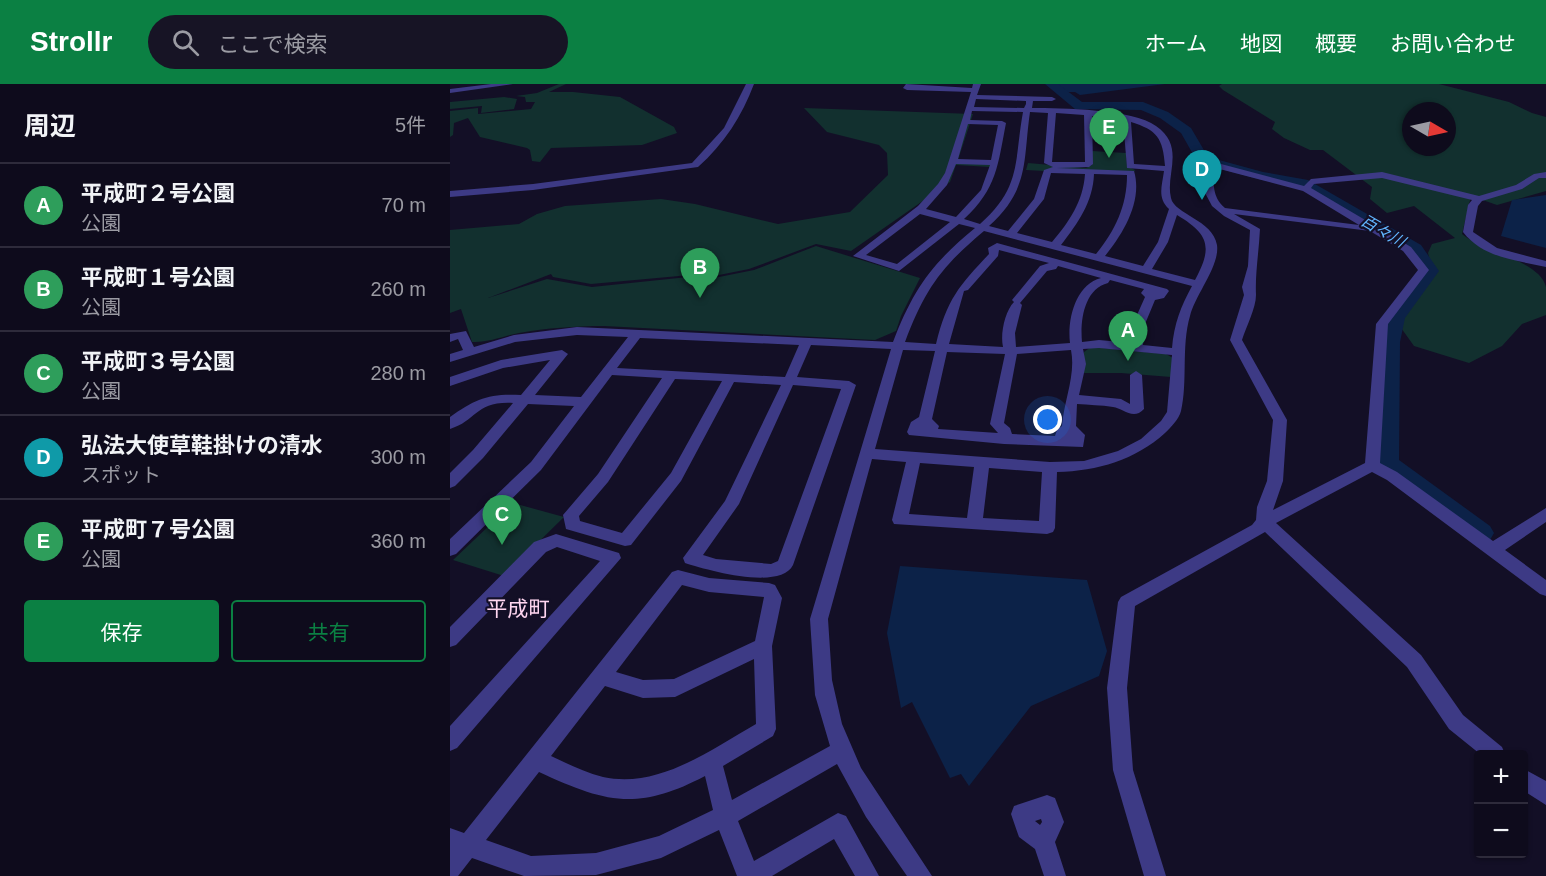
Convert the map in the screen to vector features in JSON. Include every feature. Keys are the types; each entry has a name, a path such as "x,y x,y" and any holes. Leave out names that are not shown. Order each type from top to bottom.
{"street":[{"path":"450,91 509,84"},
{"path":"450,194 533,187 696,165 707,156 737,111 750,84"},
{"path":"910,84 907,88 975,90 1052,99"},
{"path":"966,122 1002,123 985,189 956,220 899,268 858,256 917,210 944,183 975,90"},
{"path":"921,876 877,814 842,750 826,699 820,658 819,619 898,345 913,304 928,279 950,254 1003,206 1014,187 1024,146 1029,98"},
{"path":"868,454 1050,467 1084,466 1123,455 1146,442 1166,424 1174,412 1184,315 1213,257 1212,242 1200,226 1174,209 1166,196 1168,158 1159,131 1145,123 1126,118 1088,114 970,109"},
{"path":"1052,112 1048,163 1054,165 1083,166 1089,164 1088,114"},
{"path":"1126,118 1130,166 1168,169"},
{"path":"953,161 993,163"},
{"path":"1264,522 1265,507 1275,481 1280,420 1236,340 1250,295 1248,287 1253,266 1255,229 1215,206 1209,191 1210,174 1206,163 1306,189 1407,249 1424,270 1382,324 1372,466"},
{"path":"1098,258 1115,236 1126,214 1130,201 1131,173 1052,170 1047,172 1044,190 1036,206 1000,250 962,290 951,314 942,348 928,427 959,436 1062,442 1062,433 1069,428 1072,399 1080,364 1076,313 1080,303 1101,277"},
{"path":"1054,246 1080,211 1086,197 1090,171"},
{"path":"1306,189 1311,182 1382,175 1479,199"},
{"path":"1546,175 1538,176 1519,187 1479,199 1473,205 1468,232 1475,242 1486,248 1546,264"},
{"path":"1146,270 1163,242 1174,209"},
{"path":"917,210 1198,284"},
{"path":"1225,210 1375,230"},
{"path":"1000,250 1150,292 1140,324 1137,347"},
{"path":"988,438 989,429 997,424 1011,351 1008,345 1009,331 1017,302 1049,263"},
{"path":"450,358 514,339 550,333 592,331 1011,351 1099,344 1179,352"},
{"path":"450,549 524,481 637,333"},
{"path":"450,338 462,334 470,351"},
{"path":"607,371 789,381 849,385 784,565 772,571 716,566 691,558 731,504 789,381 807,341"},
{"path":"450,382 501,364 562,354 478,454 450,482"},
{"path":"671,375 603,478 571,515 572,525 625,540 676,477 730,378"},
{"path":"1072,399 1121,403 1127,409 1137,409 1136,375"},
{"path":"450,424 482,403 504,398 585,402"},
{"path":"997,424 1005,431 1004,439"},
{"path":"954,460 959,436"},
{"path":"1031,465 1034,440"},
{"path":"914,458 900,520 1047,528 1050,467"},
{"path":"974,524 982,462"},
{"path":"1155,876 1123,770 1117,688 1127,603 1258,529 1264,522 1372,466"},
{"path":"1372,466 1392,476 1546,589"},
{"path":"1492,550 1546,514"},
{"path":"1264,522 1414,661 1456,722 1489,750"},
{"path":"450,639 540,547 556,540 613,558 450,741"},
{"path":"450,868 459,843 536,760 678,578 699,584 769,590 773,598 763,646 766,729 711,760 661,784 625,789 599,785 536,760"},
{"path":"602,676 643,689 675,688 763,646"},
{"path":"459,843 531,867 596,864 661,847 725,816 842,750"},
{"path":"711,760 725,816 750,876 838,824 868,876"},
{"path":"1528,782 1546,794"},
{"path":"1044,842 1055,876"}],"green space":[{"path":"559,84 566,84 549,92 620,97 674,127 677,133 642,145 551,148 540,162 532,161 530,150 527,148 480,137 468,118 454,123 453,135 450,137 450,111 478,108 478,114 531,109 535,102 526,102 525,97 516,96 537,93"},
{"path":"1222,84 1439,84 1509,102 1546,117 1546,191 1497,205 1471,196 1462,234 1533,270 1546,287 1546,315 1522,324 1502,346 1469,363 1414,346 1399,325 1396,306 1433,273 1428,253 1432,244 1455,238 1414,206 1387,213 1370,199 1372,187 1323,150 1310,150 1284,138 1272,129 1275,122 1219,86"},
{"path":"504,97 517,99 514,109 481,113 482,106 450,109 450,102"},
{"path":"804,108 973,114 957,163 991,164 990,167 956,165 950,182 851,251 816,244 749,269 714,276 690,275 591,284 553,277 551,274 488,298 547,279 592,287 688,277 714,278 754,270 816,246 920,278 896,331 875,340 593,326 540,330 472,342 461,309 450,313 450,230 519,224 537,214 565,206 661,199 695,204 778,224 850,212 888,175 887,153 879,145 827,132"},
{"path":"1092,151 1126,153 1127,166 1135,170 1134,172 1026,170 1028,163 1086,168 1092,165"},
{"path":"1091,347 1166,354 1173,358 1171,377 1084,373 1084,352"},
{"path":"513,503 564,517 504,576 453,560"}],"water":[{"path":"1055,84 1165,84 1080,95 1067,92"},
{"path":"1546,195 1546,248 1501,236 1512,200"},
{"path":"900,566 1087,580 1107,651 1099,676 1031,706 969,786 961,774 950,778 912,702 901,708 887,633"}],"waterway":[{"name":"百々川","path":"1051,84 1079,106 1143,106 1164,115 1186,131 1203,160 1262,176 1303,183 1415,249 1430,271 1396,318 1390,342 1387,463 1481,533"}],"place":[{"name":"平成町７号公園","path":"1109,158"},
{"name":"弘法大使草鞋掛けの清水","path":"1202,200"},
{"name":"平成町１号公園","path":"700,298"},
{"name":"平成町２号公園","path":"1128,361"},
{"name":"平成町３号公園","path":"502,545"}],"district":[{"name":"平成町","path":"518,608"}]}
